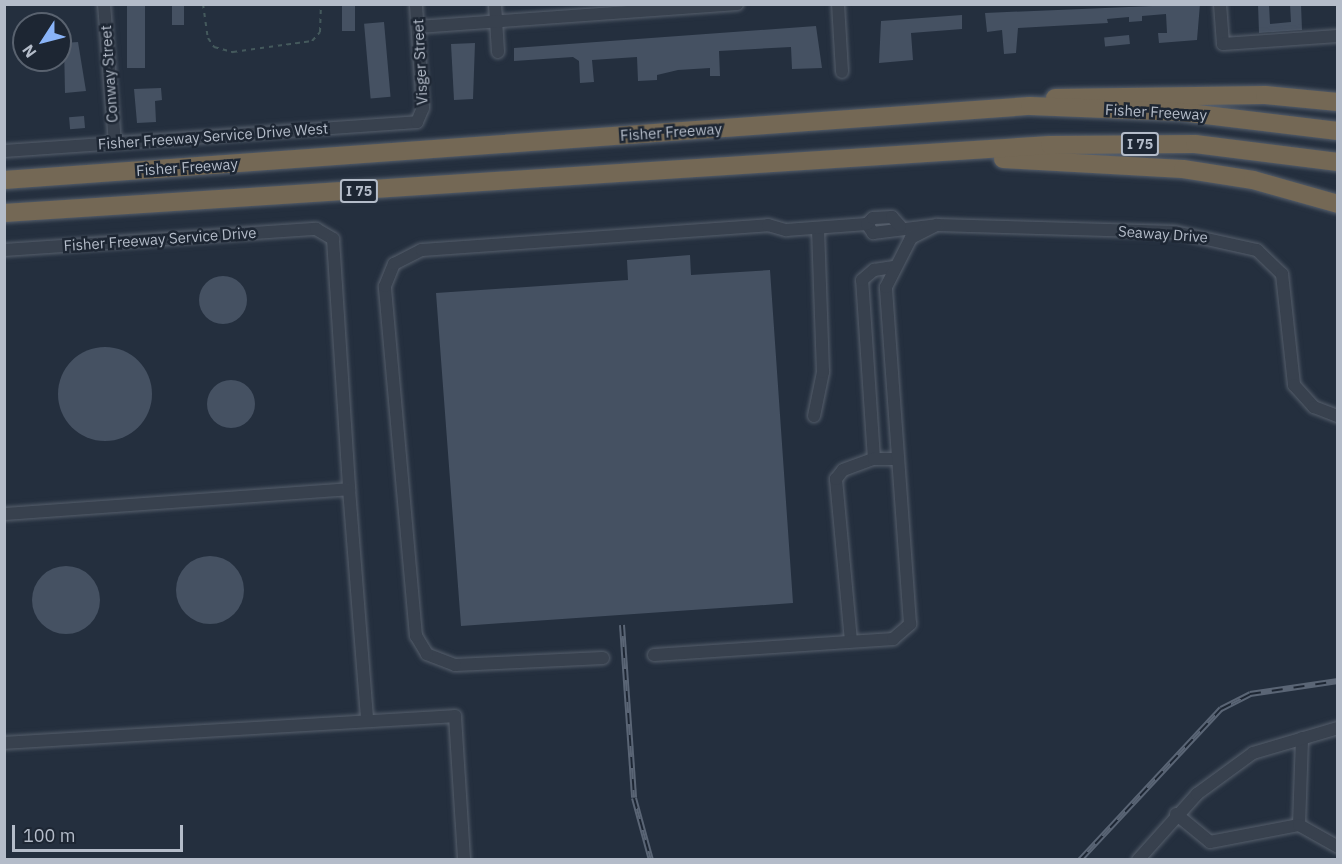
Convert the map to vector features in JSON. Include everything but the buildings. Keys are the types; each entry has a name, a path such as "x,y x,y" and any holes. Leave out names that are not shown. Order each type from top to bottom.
{"highway":[{"path":"1030,106 1060,96 1124,94 1338,102"},
{"name":"Fisher Freeway","path":"4,180 1030,106 1181,112 1338,131"},
{"name":"Fisher Freeway","path":"4,213 942,155 1050,145 1195,144 1338,162"},
{"path":"942,155 1183,169 1252,180 1338,204"}],"street":[{"name":"Conway Street","path":"104,4 115,143"},
{"name":"Visger Street","path":"416,4 421,118"},
{"path":"495,4 498,51"},
{"path":"418,27 737,4"},
{"path":"838,4 842,72"},
{"path":"1220,4 1223,44 1338,36"},
{"name":"Fisher Freeway Service Drive West","path":"4,151 421,118"},
{"name":"Seaway Drive","path":"818,228 867,224 873,218 892,217 900,226 937,225 1175,232 1266,254 1277,266 1284,285 1294,385 1314,407 1338,416"},
{"path":"603,658 455,665 427,654 416,636 387,277 401,257 422,250 768,225 786,230 818,228 823,372 814,416"},
{"path":"654,655 893,639 910,624 886,287 894,267 911,238 937,225"},
{"name":"Fisher Freeway Service Drive","path":"4,250 316,229 333,239 349,489"},
{"path":"874,459 862,280 874,270 894,267"},
{"path":"851,641 836,479 843,470 874,459 898,459"},
{"path":"4,514 349,489 368,718"},
{"path":"4,743 368,718 455,716 464,860"},
{"path":"1138,860 1176,814 1253,753 1338,728"},
{"path":"1299,825 1302,738"},
{"path":"1176,814 1210,842 1299,825 1338,847"}],"path":[{"path":"203,4 208,38 214,47 232,52 312,41 320,32 321,4"}],"railway":[{"path":"622,625 634,798 651,860"},
{"path":"1080,860 1221,709 1250,694 1338,681"}]}
